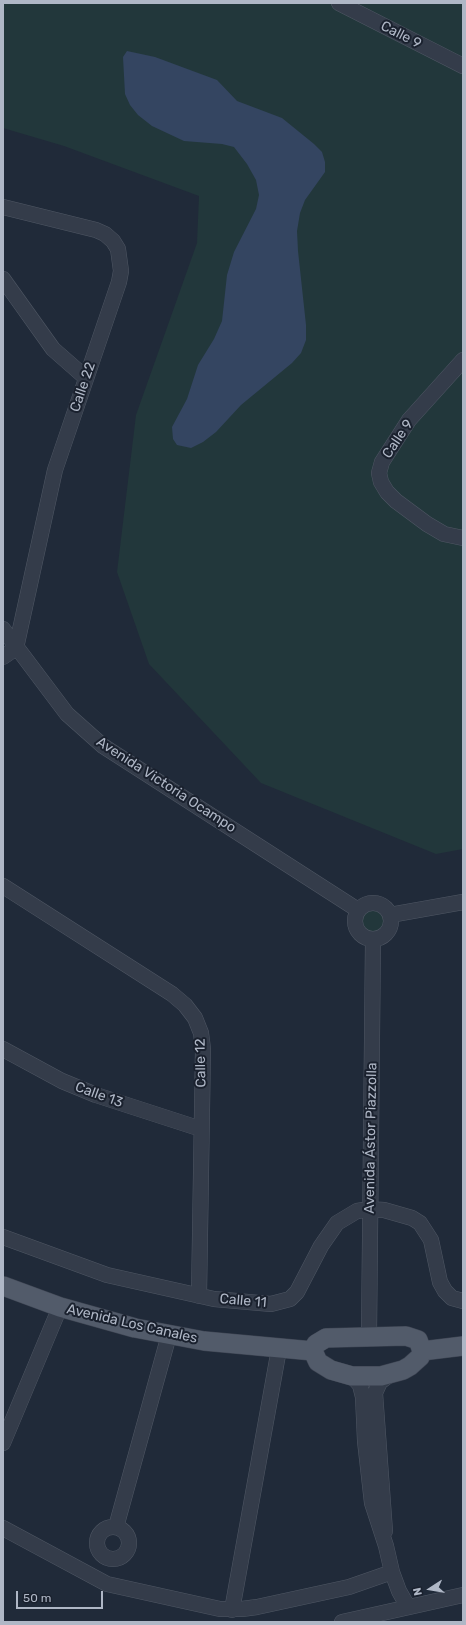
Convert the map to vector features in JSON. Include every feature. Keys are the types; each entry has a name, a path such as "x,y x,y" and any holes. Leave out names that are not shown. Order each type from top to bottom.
{"main road":[{"name":"Avenida Los Canales","path":"3,1286 60,1307 135,1328 225,1344 313,1351"},
{"path":"368,1336 413,1337 418,1340 422,1351 420,1357 410,1366 392,1373 372,1377 352,1376 322,1365 315,1358 313,1351 316,1344 326,1338 368,1336"},
{"path":"422,1351 463,1346"}],"street":[{"name":"Calle 9","path":"339,3 463,66"},
{"name":"Calle 22","path":"3,206 96,230 113,241 118,249 120,260 119,282 48,496 16,648"},
{"path":"3,280 53,349 86,378"},
{"name":"Calle 9","path":"463,360 409,420 382,462 379,473 384,487 396,501 427,524 444,534 463,538"},
{"name":"Avenida Victoria Ocampo","path":"3,629 16,648 68,714 103,746 358,910"},
{"path":"3,658 16,648"},
{"name":"Calle 12","path":"3,886 159,985 185,1005 195,1018 201,1033 203,1049 199,1296"},
{"path":"373,902 384,906 390,915 391,921 388,932 384,936 373,939 362,936 355,927 355,915 358,910 367,903 373,902"},
{"path":"390,915 463,902"},
{"name":"Avenida Ástor Piazzolla","path":"368,1336 373,939"},
{"name":"Calle 13","path":"3,1049 69,1084 96,1095 201,1129"},
{"name":"Calle 11","path":"3,1237 107,1275 199,1296 260,1304 281,1303 290,1299 297,1292 321,1246 337,1223 357,1211 370,1209 401,1214 420,1223 431,1240 440,1282 445,1291 452,1298 463,1301"},
{"path":"3,1443 60,1307"},
{"path":"116,1527 170,1335"},
{"path":"232,1610 279,1349"},
{"path":"386,1546 384,1500 377,1434 375,1392 380,1382 392,1373"},
{"path":"352,1376 362,1390 365,1441 372,1503 386,1546 392,1572 399,1591 408,1608"},
{"path":"3,1528 107,1584 232,1610 257,1607 349,1587 392,1572"},
{"path":"342,1622 463,1595"}],"green space":[{"path":"3,3 463,3 463,849 436,854 261,783 149,664 117,572 136,415 197,243 199,196 64,146 3,128"},
{"path":"372,907 381,911 385,920 381,929 372,933 363,929 359,920 363,911"}],"water":[{"path":"127,51 155,57 217,80 237,101 282,118 322,152 325,162 325,172 305,200 300,213 297,231 306,325 306,340 301,353 292,363 241,405 216,432 203,442 191,448 177,445 173,439 172,427 187,399 198,365 214,339 222,321 227,275 234,252 256,209 259,195 256,180 247,164 234,147 222,144 184,141 152,126 138,115 130,105 125,94 123,57"}]}
